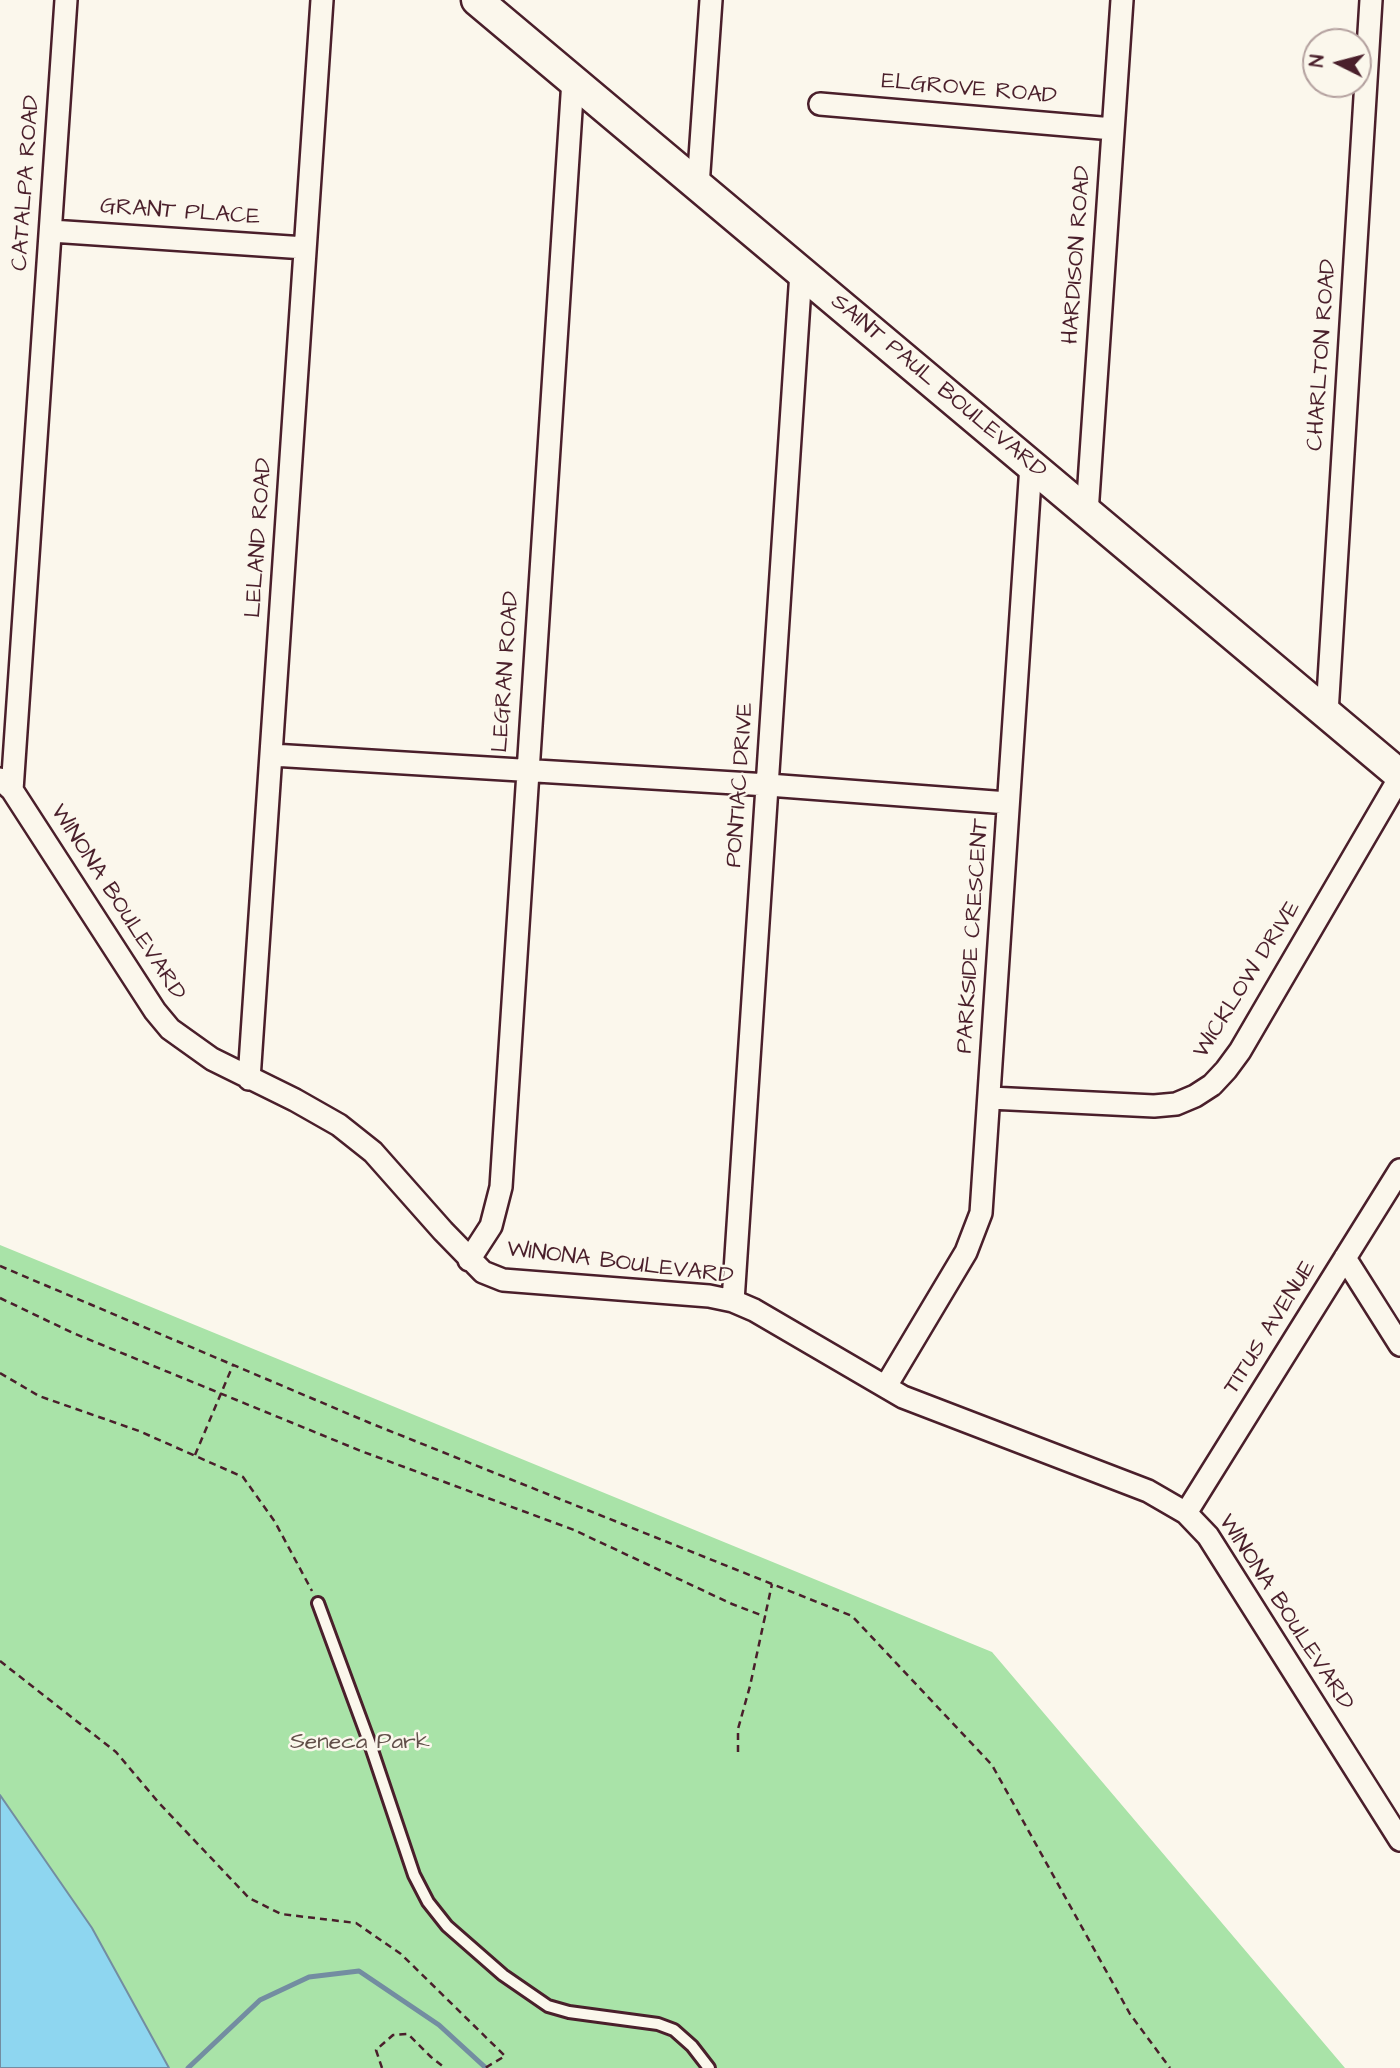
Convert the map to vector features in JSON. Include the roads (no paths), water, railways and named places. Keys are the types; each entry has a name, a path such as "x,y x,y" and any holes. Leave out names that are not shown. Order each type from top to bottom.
{"main road":[{"name":"SAINT PAUL BOULEVARD","path":"477,0 1400,776"}],"street":[{"name":"CATALPA ROAD","path":"6,784 51,231 66,0"},
{"name":"LELAND ROAD","path":"250,1079 322,0"},
{"path":"698,186 711,0"},
{"name":"HARDISON ROAD","path":"1087,513 1122,0"},
{"name":"CHARLTON ROAD","path":"1327,713 1371,0"},
{"name":"LEGRAN ROAD","path":"469,1260 491,1226 500,1187 573,80"},
{"name":"ELGROVE ROAD","path":"820,104 1113,129"},
{"name":"GRANT PLACE","path":"51,231 305,248"},
{"name":"PONTIAC DRIVE","path":"733,1301 801,272"},
{"name":"PARKSIDE CRESCENT","path":"886,1386 975,1233 984,1192 1031,465"},
{"path":"272,755 768,785 1008,803"},
{"name":"WICKLOW DRIVE","path":"990,1098 1154,1106 1176,1104 1212,1085 1240,1051 1400,776"},
{"name":"WINONA BOULEVARD","path":"6,784 155,1011 170,1029 190,1045 339,1125 373,1152 469,1260 483,1272 503,1280 709,1296 733,1301 754,1310 903,1397 1148,1491 1186,1513 1208,1536 1400,1840"},
{"name":"TITUS AVENUE","path":"1186,1513 1400,1170"},
{"path":"1345,1258 1400,1345"}],"lane":[{"path":"318,1603 370,1744 414,1875 428,1902 447,1926 503,1975 548,2006 569,2012 658,2024 674,2030 692,2046 709,2068"}],"water":[{"path":"0,1795 92,1928 169,2068 0,2068"}],"waterway":[{"path":"188,2068 260,2000 309,1977 359,1971 439,2025 486,2068"}],"park label":[{"name":"Seneca Park","path":"360,1743"}]}
